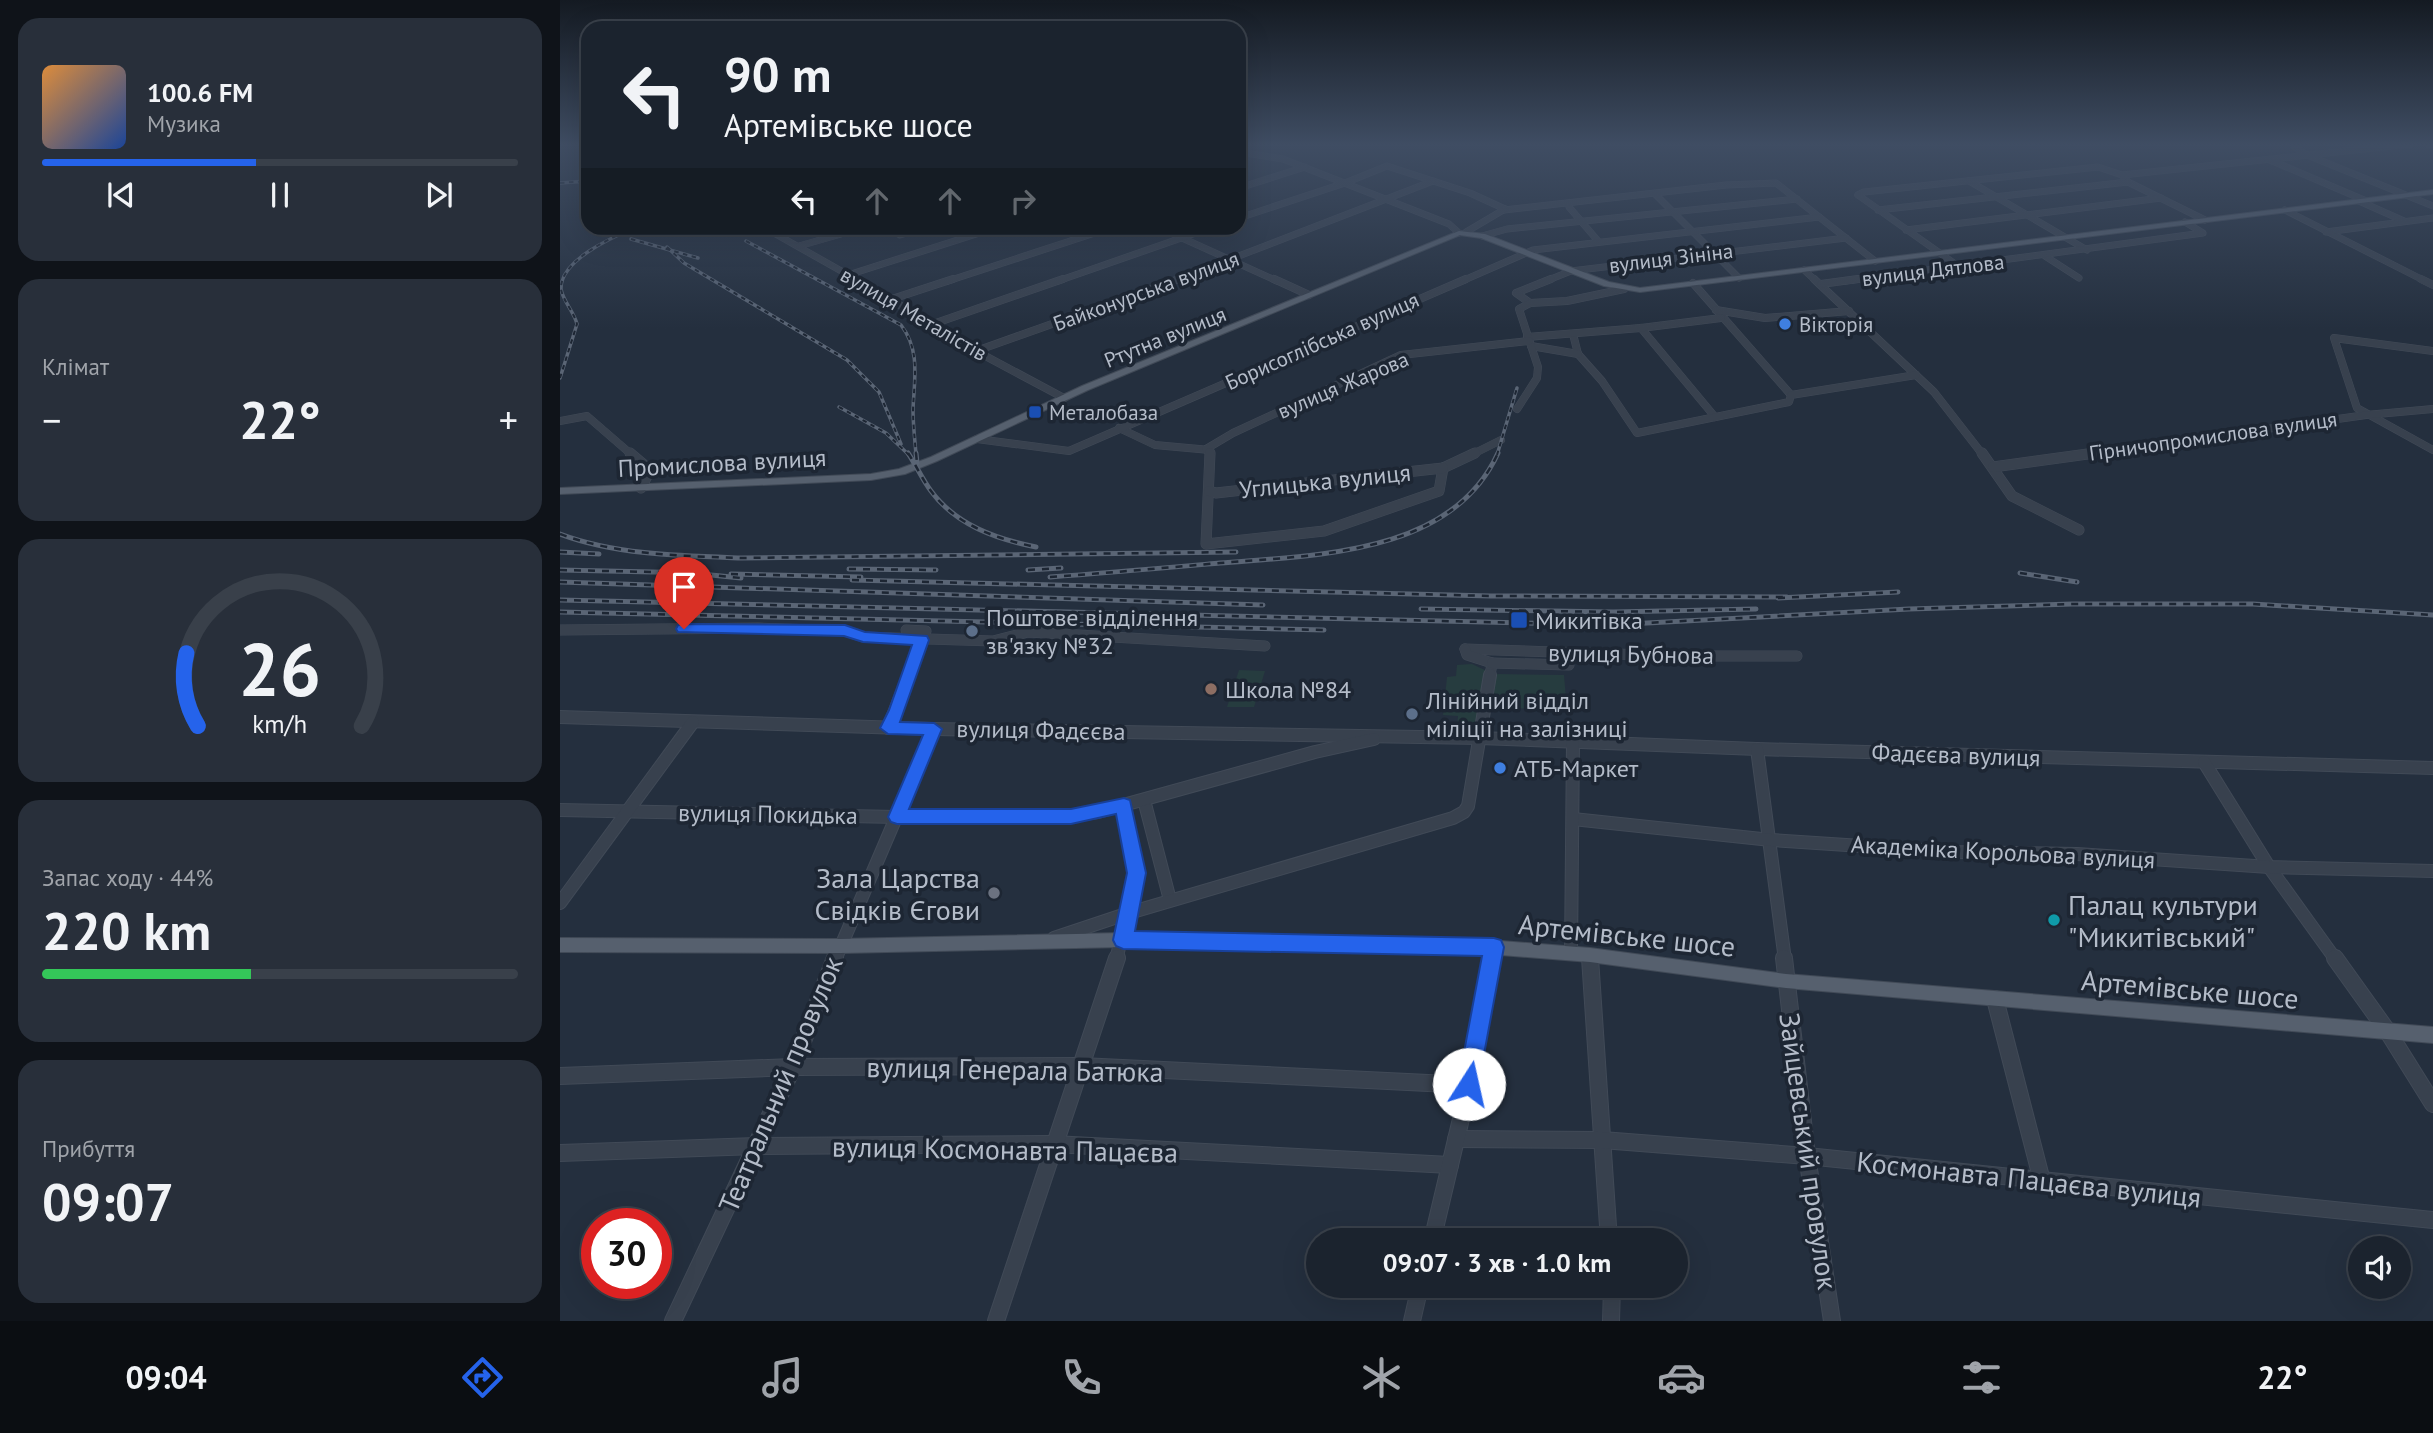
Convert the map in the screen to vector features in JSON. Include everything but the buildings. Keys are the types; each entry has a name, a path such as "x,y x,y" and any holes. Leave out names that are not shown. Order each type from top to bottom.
{"main road":[{"path":"1463,233 1482,236 1624,289 1640,290 2322,206"},
{"name":"Ртутна вулиця","path":"886,475 917,466 1064,398 1463,233"},
{"name":"Промислова вулиця","path":"560,491 886,475"},
{"name":"Артемівське шосе","path":"560,945 839,946 1123,940 1494,947 1590,955 1786,981 2433,1035"}],"street":[{"path":"1246,216 1276,206"},
{"name":"Байконурська вулиця","path":"976,351 1372,206"},
{"path":"1402,206 1449,224 1463,233"},
{"path":"1495,206 1504,209"},
{"name":"Ртутна вулиця","path":"1463,233 1504,209 1541,206"},
{"path":"1569,206 1598,241"},
{"path":"1666,206 1739,278"},
{"path":"1482,236 1507,229 1738,206"},
{"name":"Ртутна вулиця","path":"1805,206 1875,261"},
{"path":"1872,206 1958,266"},
{"path":"1878,210 1918,206"},
{"path":"2012,206 2087,250"},
{"path":"1906,230 2101,206"},
{"path":"2176,206 2205,220"},
{"path":"2371,206 2406,222"},
{"path":"2285,210 2323,232 2433,285"},
{"name":"Борисоглібська вулиця","path":"977,439 1069,451 1524,252 1598,241 1819,217"},
{"path":"2323,232 2433,218"},
{"path":"2420,220 2433,225"},
{"name":"вулиця Дятлова","path":"1821,284 2203,233 2185,222"},
{"name":"вулиця Металістів","path":"778,235 892,299 976,351 1064,398"},
{"path":"799,246 838,235"},
{"path":"848,275 973,235"},
{"path":"892,299 1089,235"},
{"path":"1176,235 1309,295"},
{"path":"933,324 1187,235"},
{"name":"вулиця Зініна","path":"1530,303 1516,293 1571,271 1846,238"},
{"path":"2045,256 2079,278"},
{"path":"1804,270 1934,392 1993,467 2002,484 2017,500 2079,530"},
{"path":"1693,283 1791,395"},
{"path":"1517,409 1537,378 1538,367 1519,309 1530,303 1567,301 1624,289"},
{"path":"1714,309 1741,317 1787,318 1849,311"},
{"name":"вулиця Жарова","path":"1208,450 1233,433 1401,355 1529,342 1573,334 1721,317"},
{"path":"1641,328 1715,416"},
{"path":"1573,334 1578,354 1602,381 1637,433 1789,402 1791,395"},
{"path":"2433,351 2334,338 2357,408 2433,450"},
{"path":"1529,342 1578,354"},
{"path":"1791,395 1916,375"},
{"name":"Гірничопромислова вулиця","path":"1993,467 2366,415 2433,409"},
{"path":"560,421 587,415 643,464 648,474 640,488"},
{"path":"1119,428 1155,445 1208,450"},
{"name":"Углицька вулиця","path":"1209,491 1216,493 1443,468 1501,440"},
{"name":"Углицька вулиця","path":"1208,450 1206,544 1324,531 1439,491 1443,468"},
{"path":"560,630 758,628 845,631 863,637 993,641 1028,632 1265,646"},
{"path":"888,728 926,631 906,630"},
{"name":"вулиця Бубнова","path":"1492,663 1467,655 1465,649 1676,656 1797,656"},
{"path":"1043,942 1170,900 1464,812 1468,806 1492,663 1569,665"},
{"name":"вулиця Фадєєва","path":"560,717 888,728 1480,738"},
{"path":"560,903 693,722"},
{"name":"Театральний провулок","path":"673,1321 793,1067 839,946 934,729"},
{"name":"вулиця Покидька","path":"560,810 897,817 1071,816 1144,800 1315,752 1387,737"},
{"name":"Фадєєва вулиця","path":"1480,738 1757,749 2433,768"},
{"path":"1571,953 1573,741"},
{"name":"Зайцевський провулок","path":"1757,749 1771,840 1807,1156 1832,1321"},
{"path":"2204,762 2269,867 2388,1032 2433,1104"},
{"path":"1144,800 1170,900"},
{"path":"996,1321 1123,940 1137,873 1124,805"},
{"name":"Академіка Корольова вулиця","path":"1573,819 1771,840 1953,852 2077,854 2269,867 2433,872"},
{"path":"1435,1228 1469,1084 1494,947"},
{"path":"1590,955 1608,1228"},
{"path":"1995,999 2042,1181"},
{"name":"вулиця Генерала Батюка","path":"560,1076 793,1067 1081,1066 1469,1084"},
{"name":"Космонавта Пацаєва вулиця","path":"1456,1139 1602,1140 1807,1156 2433,1220"},
{"name":"вулиця Космонавта Пацаєва","path":"560,1153 756,1146 1053,1144 1450,1165"},
{"path":"1412,1321 1417,1298"},
{"path":"1611,1321 1612,1298"}],"green space":[{"path":"1472,664 1491,673 1480,738 1456,737 1458,716 1443,715 1447,677 1456,676 1457,665"},
{"path":"1239,670 1265,671 1254,707 1227,707"},
{"path":"1495,674 1564,675 1567,710 1490,707"}],"railway":[{"path":"560,378 577,324 562,293 563,278 578,259 618,235"},
{"path":"631,239 670,250"},
{"path":"746,241 901,325 914,355 913,416 916,455"},
{"path":"667,247 670,250"},
{"path":"670,250 698,258"},
{"path":"670,250 684,263 847,360 879,392 901,444"},
{"path":"1497,454 1517,388"},
{"path":"839,407 886,433 909,455"},
{"path":"908,453 931,491 952,513 992,535 1036,547"},
{"path":"916,453 917,463"},
{"path":"1050,577 1297,557 1378,543 1415,531 1449,512 1477,487 1497,454"},
{"path":"560,534 626,550 742,558 1236,552"},
{"path":"560,552 599,554"},
{"path":"1028,570 1061,568"},
{"path":"849,569 936,570"},
{"path":"560,570 700,573"},
{"path":"691,573 741,578"},
{"path":"2020,573 2077,582"},
{"path":"731,574 861,577"},
{"path":"852,580 1491,596 1787,597"},
{"path":"560,582 1263,605"},
{"path":"1778,598 1898,592"},
{"path":"560,600 1609,625 1909,609 2072,604 2253,604 2433,615"},
{"path":"1421,609 1613,612 1756,609"},
{"path":"560,612 1324,630"}],"place":[{"name":"Вікторія","path":"1785,324"},
{"name":"Металобаза","path":"1035,412"},
{"name":"Микитівка","path":"1519,620"},
{"name":"Поштове відділення зв'язку №32","path":"972,631"},
{"name":"Школа №84","path":"1211,689"},
{"name":"Лінійний відділ міліції на залізниці","path":"1412,714"},
{"name":"АТБ-Маркет","path":"1500,768"},
{"name":"Зала Царства Свідків Єгови","path":"994,893"},
{"name":"Палац культури \"Микитівський\"","path":"2054,920"}],"route":[{"path":"684,629 845,631 863,637 921,640 897,710 888,728 934,729 897,817 1071,816 1124,805 1137,873 1123,940 1494,947 1469,1084"}]}
